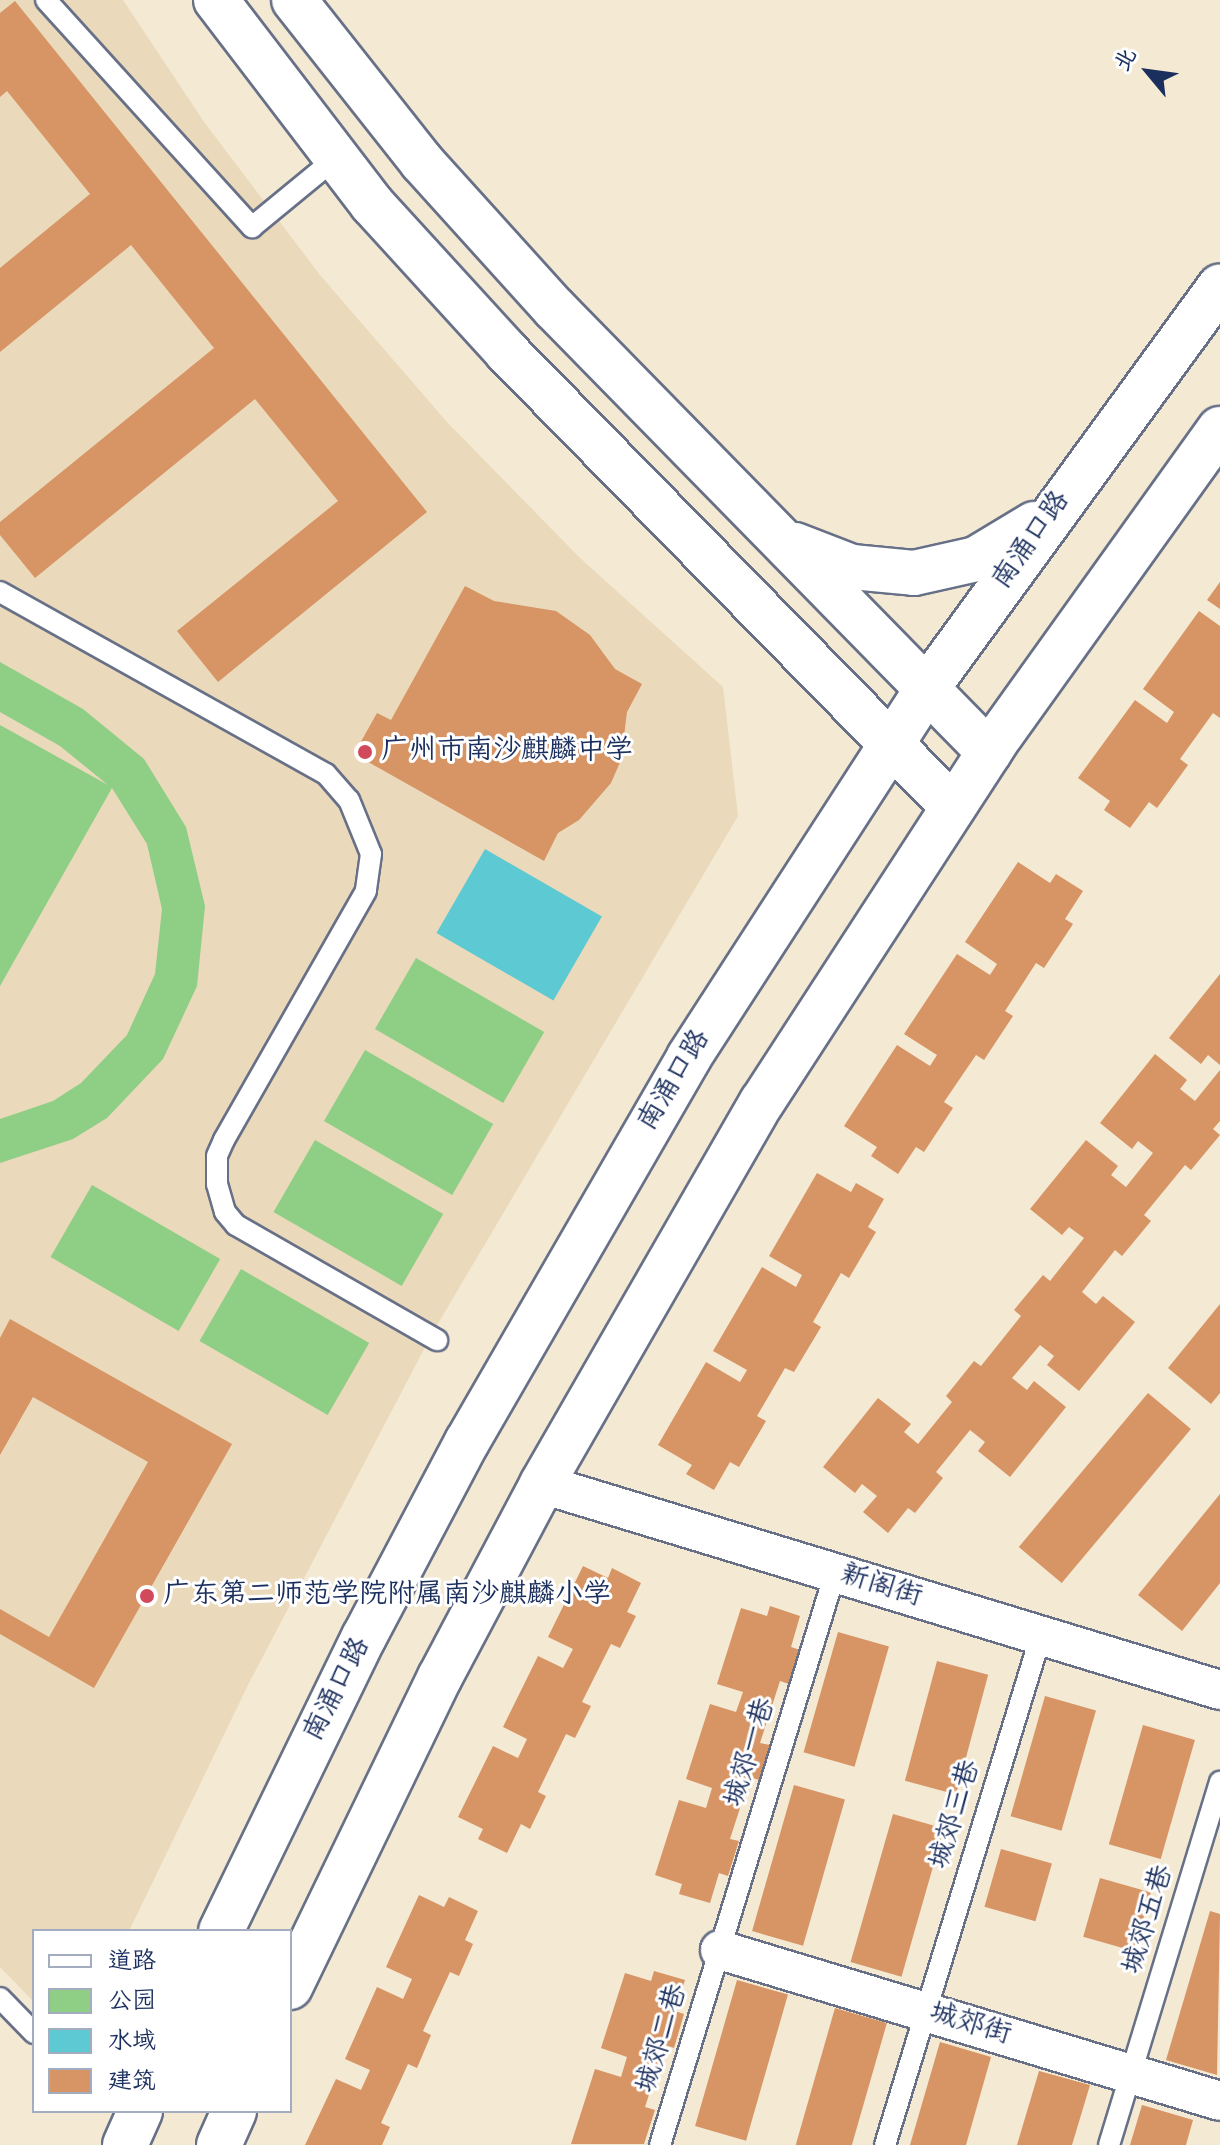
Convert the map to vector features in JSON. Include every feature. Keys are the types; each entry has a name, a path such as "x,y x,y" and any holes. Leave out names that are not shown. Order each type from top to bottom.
{"main road":[{"path":"216,0 336,158 507,352 953,807"},
{"path":"294,0 422,162 554,308 989,752"},
{"name":"南涌口路","path":"222,1929 364,1637 576,1248 740,977 928,689 1074,482 1220,287"},
{"path":"292,1983 440,1677 542,1484 762,1102 989,752 1220,429"},
{"path":"768,525 822,557 867,570 914,573 976,559 1005,545 1054,506 1074,482"},
{"path":"219,2145 233,2113"}],"street":[{"name":"新阁街","path":"542,1484 1220,1690"},
{"name":"城郊街","path":"720,1950 1220,2101"}],"lane":[{"path":"46,0 252,227 336,158"},
{"path":"0,592 326,774 349,800 371,854 366,891 224,1140 217,1156 217,1184 225,1212 236,1225 437,1340"},
{"name":"城郊一巷","path":"720,1950 835,1573"},
{"name":"城郊三巷","path":"885,2145 1041,1635"},
{"name":"城郊五巷","path":"1109,2145 1220,1782"},
{"name":"城郊二巷","path":"660,2145 720,1950"},
{"path":"0,1998 32,2031"}],"shaded area":[{"name":"广州市南沙麒麟中学","path":"0,0 123,0 204,122 320,275 446,421 580,558 723,687 738,816 433,1332 248,1685 130,1929 32,1929 32,2000 0,1967"}],"green space":[{"path":"0,662 83,709 144,759 186,827 205,906 197,986 163,1059 107,1118 73,1139 0,1163 0,1119 53,1101 81,1083 127,1035 155,974 162,909 147,844 112,788 0,986 0,725 108,785 60,746 0,712"},
{"path":"416,958 544,1032 503,1103 375,1029"},
{"path":"365,1050 493,1124 452,1195 324,1121"},
{"path":"315,1140 443,1214 402,1286 274,1212"},
{"path":"92,1185 220,1259 179,1331 50,1257"},
{"path":"241,1269 369,1343 328,1415 200,1341"}],"water":[{"path":"485,849 602,916 553,1001 436,933"}],"building":[{"path":"15,1 427,512 218,682 177,631 338,501 255,399 35,578 0,535 0,522 214,348 131,245 0,352 0,268 90,194 7,91 0,97 0,13"},
{"path":"1220,582 1220,609 1207,600"},
{"path":"465,586 494,601 556,611 590,635 615,669 642,684 627,712 621,760 611,783 579,820 558,833 544,861 354,754 377,713 391,720"},
{"path":"1199,611 1220,626 1220,718 1213,713 1180,759 1188,765 1157,808 1149,802 1130,828 1104,810 1110,801 1078,778 1135,700 1167,723 1174,712 1143,689"},
{"path":"1018,862 1050,883 1056,874 1083,891 1065,919 1073,924 1044,968 1036,963 1005,1011 1013,1016 984,1060 976,1055 944,1102 953,1108 924,1152 916,1147 898,1174 871,1156 877,1147 844,1126 897,1045 930,1066 937,1055 904,1034 957,954 990,975 997,964 965,942"},
{"path":"1220,974 1220,1065 1208,1055 1201,1064 1169,1038"},
{"path":"1155,1054 1187,1080 1180,1089 1195,1101 1220,1070 1220,1121 1213,1129 1220,1135 1191,1170 1185,1165 1144,1215 1151,1221 1122,1256 1115,1250 1082,1292 1096,1304 1103,1296 1135,1322 1079,1391 1047,1365 1054,1356 1040,1345 1012,1378 1027,1390 1034,1381 1066,1407 1010,1477 978,1451 985,1442 970,1430 936,1472 943,1478 915,1513 908,1508 888,1533 863,1512 877,1496 862,1484 855,1493 823,1467 878,1398 911,1424 904,1432 918,1444 952,1402 946,1396 974,1361 981,1366 1021,1316 1014,1310 1043,1275 1050,1281 1084,1238 1069,1227 1062,1235 1030,1209 1086,1140 1118,1166 1111,1175 1126,1187 1153,1153 1138,1141 1132,1149 1100,1123"},
{"path":"817,1173 851,1192 856,1183 884,1199 868,1227 876,1232 849,1278 841,1273 813,1322 821,1327 794,1372 785,1368 757,1416 766,1421 739,1467 730,1462 714,1490 686,1474 692,1465 658,1445 706,1362 740,1382 747,1370 713,1351 762,1267 796,1287 802,1275 769,1256"},
{"path":"1220,1304 1220,1393 1211,1404 1168,1368"},
{"path":"10,1319 232,1444 94,1688 0,1634 0,1609 49,1637 148,1462 33,1397 0,1455 0,1338"},
{"path":"1148,1393 1191,1429 1062,1583 1019,1547"},
{"path":"1220,1494 1220,1583 1182,1631 1138,1595"},
{"path":"583,1566 608,1578 612,1568 641,1583 627,1612 636,1616 620,1648 611,1644 582,1702 591,1706 575,1738 566,1734 538,1792 546,1796 530,1829 521,1824 507,1853 478,1839 483,1829 458,1817 493,1746 518,1758 527,1739 503,1727 538,1656 563,1668 573,1649 548,1637"},
{"path":"770,1606 800,1616 791,1647 800,1650 789,1684 780,1681 760,1743 770,1745 759,1780 750,1777 730,1839 739,1841 728,1876 719,1873 710,1903 679,1894 682,1884 655,1875 679,1800 706,1808 712,1788 686,1779 710,1704 736,1712 743,1692 717,1684 741,1608 767,1616"},
{"path":"838,1632 889,1647 854,1767 804,1752"},
{"path":"937,1661 988,1675 956,1794 905,1781"},
{"path":"1045,1696 1096,1711 1061,1831 1011,1816"},
{"path":"1143,1725 1195,1740 1161,1859 1109,1844"},
{"path":"794,1785 845,1800 803,1946 752,1931"},
{"path":"893,1814 944,1829 901,1977 851,1962"},
{"path":"1001,1849 1052,1864 1035,1921 984,1907"},
{"path":"1100,1878 1151,1893 1134,1951 1083,1937"},
{"path":"419,1895 444,1907 449,1897 478,1911 465,1940 473,1944 459,1976 450,1972 423,2031 431,2035 417,2068 408,2064 381,2123 390,2127 382,2145 305,2145 336,2079 361,2090 370,2070 345,2059 377,1987 403,1999 412,1979 386,1967"},
{"path":"1210,1911 1220,1914 1217,2075 1166,2060"},
{"path":"654,1971 685,1980 675,2011 684,2014 674,2048 665,2045 645,2107 655,2110 644,2144 571,2144 595,2069 621,2077 627,2057 601,2048 625,1973 651,1981"},
{"path":"737,1980 788,1995 746,2141 695,2126"},
{"path":"835,2008 887,2023 852,2145 796,2145"},
{"path":"940,2042 991,2057 966,2145 910,2145"},
{"path":"1039,2071 1090,2085 1072,2145 1017,2145"},
{"path":"1142,2105 1193,2120 1186,2145 1130,2145"}],"place":[{"name":"广州市南沙麒麟中学","path":"365,752"},
{"name":"广东第二师范学院附属南沙麒麟小学","path":"147,1596"}]}
